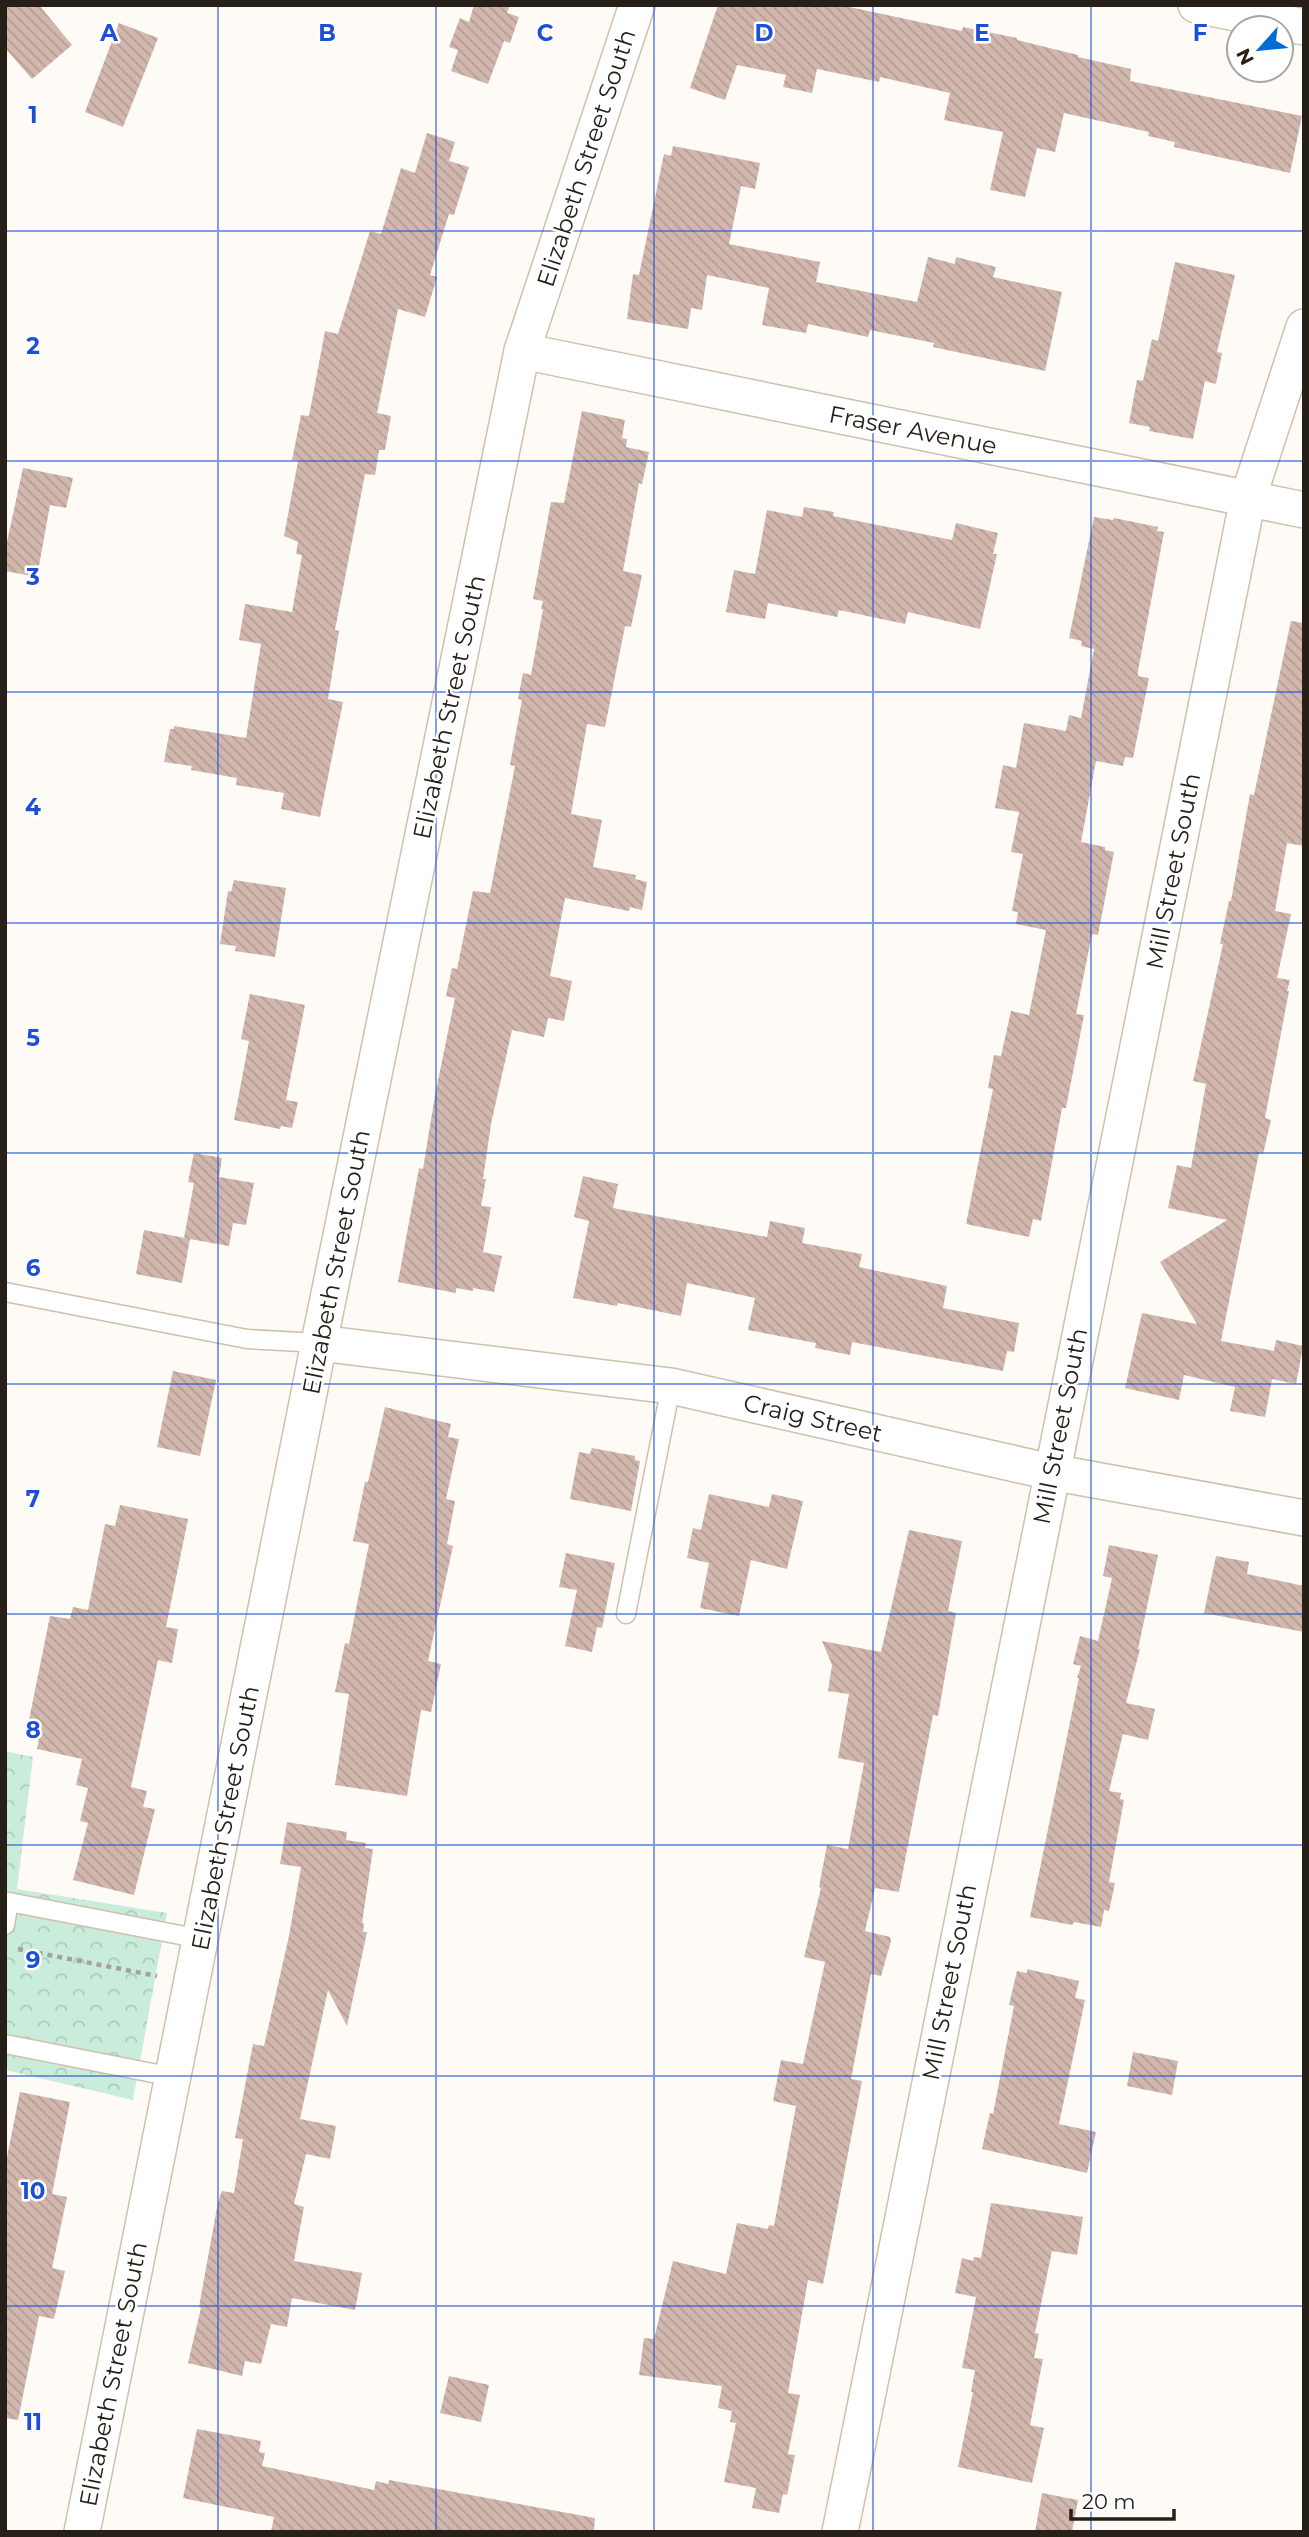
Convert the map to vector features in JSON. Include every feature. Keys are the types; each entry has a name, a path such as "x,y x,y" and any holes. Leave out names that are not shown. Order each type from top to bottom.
{"street":[{"name":"Elizabeth Street South","path":"82,2532 319,1343 522,351 637,5"},
{"path":"1196,5 1304,27"},
{"name":"Mill Street South","path":"840,2532 1248,498 1304,327"},
{"name":"Fraser Avenue","path":"522,351 1304,510"},
{"name":"Craig Street","path":"319,1343 671,1386 1051,1472 1304,1518"}],"lane":[{"path":"5,1292 247,1339 319,1343"},
{"path":"626,1614 671,1386"},
{"path":"5,1925 9,1902 201,1939"},
{"path":"5,2044 173,2077"}],"path":[{"path":"5,1946 153,1975 191,1987"}],"green space":[{"path":"5,1751 33,1757 17,1889 167,1913 133,2100 5,2070"}],"building":[{"path":"5,5 39,5 72,45 32,79 5,48"},
{"path":"474,5 510,5 507,13 519,17 510,43 504,41 488,84 451,71 458,50 449,47 460,18 469,22"},
{"path":"718,5 840,5 962,31 963,27 1017,38 1078,57 1131,69 1130,81 1302,116 1290,173 1174,147 1175,142 1148,136 1149,132 1064,113 1055,152 1037,148 1025,197 990,190 1003,132 944,120 950,93 880,77 879,82 817,69 812,93 783,87 786,75 737,65 725,100 690,88"},
{"path":"119,23 158,38 123,127 85,112"},
{"path":"427,133 455,142 449,161 469,167 454,215 449,214 430,275 437,277 425,317 398,309 377,413 391,416 385,450 379,450 375,475 365,474 335,630 339,631 328,699 343,702 320,817 281,809 284,793 236,785 237,778 164,762 170,729 174,729 174,726 246,738 261,644 239,640 245,604 292,612 302,555 296,554 298,542 284,536 298,461 292,460 301,415 309,416 325,331 338,334 370,231 381,234 401,168 415,173"},
{"path":"673,146 760,163 755,189 741,186 729,244 820,262 816,282 917,302 928,257 955,264 956,257 996,267 993,277 1062,292 1045,371 933,347 934,343 870,330 868,337 808,324 806,333 762,325 769,288 707,275 702,310 691,308 688,329 627,319 633,274 639,275 664,154 671,156"},
{"path":"1175,262 1235,275 1217,352 1222,353 1216,384 1205,381 1193,439 1149,431 1150,427 1129,423 1137,380 1143,381 1152,339 1158,341"},
{"path":"582,411 625,420 622,438 627,439 626,447 649,452 642,484 639,483 623,571 642,575 631,627 625,626 605,727 587,724 571,814 602,820 593,867 636,875 635,879 647,882 642,910 630,907 629,911 565,898 550,976 572,981 564,1021 548,1018 544,1037 512,1030 491,1124 481,1206 491,1207 483,1252 502,1256 494,1292 456,1288 456,1293 398,1282 419,1168 423,1169 455,998 446,996 452,968 457,969 473,891 490,893 515,766 510,765 522,700 518,699 523,673 531,675 543,609 543,601 533,599 551,502 564,503"},
{"path":"23,468 73,478 66,508 50,505 37,577 5,571 5,551"},
{"path":"804,507 834,512 833,516 952,540 956,523 998,533 993,554 997,554 980,629 908,612 905,624 839,610 837,617 768,603 765,619 726,612 734,570 755,574 767,510 802,517"},
{"path":"1094,517 1158,527 1157,531 1164,532 1138,671 1138,676 1149,678 1133,758 1125,757 1123,766 1096,761 1081,842 1105,847 1105,850 1114,852 1098,935 1092,934 1076,1014 1084,1015 1066,1108 1062,1108 1041,1221 1033,1219 1029,1237 966,1224 993,1089 988,1088 994,1055 1001,1056 1011,1011 1029,1015 1046,930 1016,924 1018,912 1012,911 1023,854 1011,852 1019,812 995,808 1003,765 1016,768 1024,723 1066,731 1069,715 1081,718 1094,649 1081,646 1082,641 1069,638"},
{"path":"1291,621 1304,623 1304,846 1287,843 1275,911 1291,914 1277,978 1290,980 1289,991 1265,1118 1271,1120 1263,1154 1259,1153 1221,1341 1274,1351 1276,1340 1303,1346 1296,1384 1272,1379 1265,1417 1230,1411 1235,1387 1184,1375 1179,1400 1125,1388 1142,1313 1197,1324 1160,1262 1227,1220 1168,1208 1177,1165 1191,1168 1206,1084 1193,1081 1223,944 1220,944 1231,901 1250,794 1254,795"},
{"path":"234,880 286,888 275,957 235,951 236,946 220,944 228,891 231,892"},
{"path":"250,994 305,1005 286,1100 298,1102 292,1128 281,1126 280,1129 234,1120 249,1041 241,1039"},
{"path":"194,1153 222,1158 219,1177 254,1183 246,1225 233,1223 229,1246 184,1238 194,1183 188,1182"},
{"path":"583,1176 618,1184 613,1208 767,1237 770,1221 805,1228 802,1243 862,1254 859,1267 947,1286 943,1308 1019,1323 1014,1352 1007,1351 1003,1371 852,1342 850,1355 815,1348 816,1343 748,1330 755,1298 687,1283 681,1316 618,1303 617,1306 573,1298 589,1221 574,1217"},
{"path":"144,1230 190,1239 182,1283 136,1274"},
{"path":"173,1371 216,1380 200,1456 157,1447"},
{"path":"385,1407 451,1424 448,1437 459,1439 446,1499 455,1501 447,1544 453,1546 428,1661 441,1664 431,1712 421,1710 407,1796 335,1785 349,1694 335,1692 345,1643 349,1644 369,1544 353,1541"},
{"path":"592,1448 635,1456 635,1460 640,1461 631,1511 570,1499 579,1452 590,1454"},
{"path":"709,1494 769,1507 772,1494 803,1501 787,1569 751,1560 739,1616 700,1608 709,1563 687,1558 693,1528 701,1530"},
{"path":"120,1505 188,1519 166,1627 178,1629 172,1663 158,1660 131,1787 147,1791 143,1807 155,1809 134,1895 73,1880 88,1823 80,1821 88,1788 76,1785 82,1759 37,1749 41,1728 28,1725 50,1616 70,1619 73,1607 88,1610 105,1524 115,1526"},
{"path":"909,1530 962,1541 948,1611 956,1613 938,1716 933,1715 899,1892 875,1888 865,1931 890,1937 891,1941 881,1976 871,1974 851,2079 862,2081 823,2284 808,2280 788,2393 800,2395 788,2454 795,2455 787,2495 783,2494 779,2513 752,2508 756,2488 724,2482 736,2423 730,2422 732,2411 718,2408 722,2386 639,2375 644,2338 654,2339 673,2261 726,2274 737,2223 768,2229 769,2225 774,2226 796,2106 773,2101 781,2060 803,2064 825,1962 804,1957 821,1888 819,1887 827,1845 848,1849 864,1763 838,1758 849,1694 828,1691 832,1665 822,1641 881,1652"},
{"path":"1109,1545 1158,1555 1140,1649 1126,1703 1155,1709 1148,1740 1123,1734 1109,1791 1121,1793 1120,1799 1124,1800 1109,1882 1115,1883 1109,1911 1104,1910 1101,1927 1030,1917 1079,1678 1081,1666 1073,1664 1080,1636 1098,1641 1112,1578 1103,1576"},
{"path":"566,1553 615,1563 602,1628 597,1627 592,1652 565,1646 577,1590 559,1587"},
{"path":"1216,1556 1249,1562 1247,1574 1304,1586 1304,1632 1204,1613"},
{"path":"287,1822 347,1832 346,1840 366,1843 365,1848 373,1849 362,1923 363,1932 367,1932 347,2026 328,1990 300,2119 336,2126 330,2159 306,2154 294,2204 304,2207 294,2261 362,2273 355,2310 292,2298 287,2327 271,2324 261,2364 245,2361 242,2376 188,2363 201,2308 199,2307 218,2202 222,2191 234,2193 243,2139 235,2138 253,2044 264,2046 289,1936 301,1867 280,1864"},
{"path":"1027,1969 1079,1981 1075,1998 1085,2000 1059,2124 1096,2132 1087,2173 982,2149 990,2113 993,2114 1014,2006 1009,2005 1017,1971 1027,1973"},
{"path":"1133,2052 1178,2061 1172,2095 1127,2086"},
{"path":"20,2092 70,2102 52,2194 67,2197 52,2268 65,2271 54,2319 39,2316 18,2420 5,2418 5,2167"},
{"path":"991,2203 1083,2217 1077,2255 1052,2251 1035,2333 1039,2334 1034,2358 1043,2359 1030,2425 1044,2428 1032,2483 958,2467 973,2392 975,2370 962,2368 976,2297 955,2293 962,2258 973,2261 974,2257 981,2258"},
{"path":"449,2376 489,2385 481,2422 440,2413"},
{"path":"197,2429 261,2441 259,2452 265,2453 262,2466 374,2490 376,2481 388,2484 389,2480 595,2518 594,2532 271,2532 274,2517 183,2498"},
{"path":"1042,2493 1078,2500 1072,2532 1035,2532"}]}
